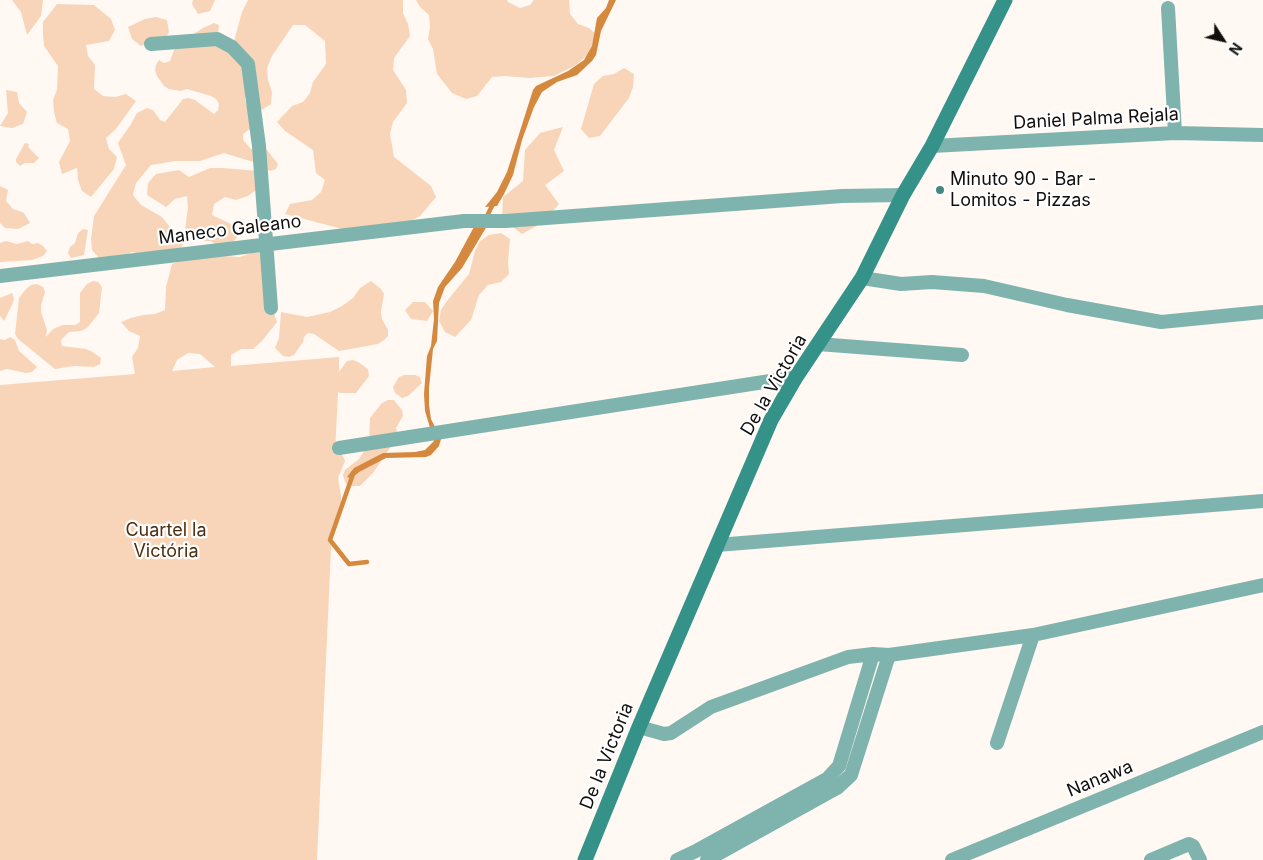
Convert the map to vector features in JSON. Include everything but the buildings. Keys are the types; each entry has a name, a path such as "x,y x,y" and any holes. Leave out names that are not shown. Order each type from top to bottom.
{"main road":[{"name":"De la Victoria","path":"585,860 639,727 771,420 796,377 862,278 903,195 932,146 1004,0"}],"street":[{"path":"1168,8 1175,133"},
{"path":"151,44 217,39 232,47 248,64 259,146 271,308"},
{"name":"Daniel Palma Rejala","path":"932,146 1175,133 1263,135"},
{"name":"Maneco Galeano","path":"0,276 464,221 506,221 842,196 903,195"},
{"path":"862,278 901,284 932,282 984,286 1067,305 1161,322 1263,312"},
{"path":"818,344 962,355"},
{"path":"339,448 796,377"},
{"path":"717,545 1263,501"},
{"path":"639,727 671,734 711,707 848,657 873,654 889,655 1033,635 1263,585"},
{"path":"997,743 1033,635"},
{"path":"677,860 827,779 839,766 873,654"},
{"path":"707,860 837,788 851,775 889,655"},
{"name":"Nanawa","path":"952,860 1263,732"},
{"path":"839,766 851,775"},
{"path":"1151,860 1189,844 1193,846 1200,860"}],"green space":[{"path":"12,0 43,0 41,16 27,35 21,12"},
{"path":"193,0 215,0 210,11 198,14 192,4"},
{"path":"248,0 403,0 403,13 408,24 410,36 394,58 393,70 406,90 407,103 393,122 390,134 394,157 431,186 436,197 420,216 398,228 350,231 285,214 290,204 312,200 321,192 325,180 316,173 313,150 285,131 277,122 292,106 303,102 310,93 313,82 326,64 325,41 305,25 293,25 272,56 267,68 272,92 271,104 260,111 251,93 256,69 251,59 233,45 242,12"},
{"path":"416,0 507,0 520,8 530,5 534,0 569,0 570,14 578,24 589,28 598,36 595,48 576,65 554,76 530,78 492,77 477,96 466,99 452,93 437,74 433,49 428,39 429,15 420,7"},
{"path":"57,4 94,5 111,19 115,30 109,41 86,45 88,56 95,65 94,89 103,96 115,97 126,94 136,101 116,129 106,138 109,149 117,157 114,169 91,197 82,191 78,180 77,168 62,174 59,162 70,141 68,129 57,123 54,112 53,100 57,90 58,66 44,46 43,34 43,22"},
{"path":"156,17 167,20 169,32 163,43 151,42 141,46 132,39 128,27 145,19"},
{"path":"214,23 219,25 218,32 227,47 242,57 246,87 245,99 251,122 250,129 243,134 243,140 251,149 257,150 262,147 267,150 278,164 276,169 270,171 260,164 224,153 200,161 175,161 151,165 136,183 133,195 141,205 162,217 183,244 177,254 166,259 131,252 123,260 100,259 92,250 91,239 94,216 126,165 118,143 137,113 147,108 153,110 160,120 165,122 183,99 189,98 195,100 214,114 218,110 219,104 211,96 187,89 181,91 169,89 164,86 155,70 159,60 164,63 170,61 176,45"},
{"path":"624,68 634,74 633,87 629,98 600,136 589,138 581,129 594,84 603,76 614,74"},
{"path":"6,90 17,92 19,103 27,112 23,124 12,128 0,126 8,113"},
{"path":"563,127 554,150 564,171 545,185 559,204 542,223 522,234 502,219 503,197 523,181 525,150 540,133"},
{"path":"25,143 29,144 28,147 39,158 34,163 25,163 20,166 16,159"},
{"path":"210,168 258,171 259,188 248,196 236,200 225,197 214,204 212,215 233,225 238,236 231,245 220,248 211,241 199,241 189,236 185,230 188,207 187,196 175,199 166,207 147,195 148,183 156,174 179,170 189,177"},
{"path":"0,186 8,190 6,201 13,209 24,213 30,223 18,229 5,228 0,223"},
{"path":"83,229 88,230 84,255 71,258 68,253 70,247 75,243 78,233"},
{"path":"501,233 510,239 509,274 501,282 488,285 479,295 471,320 455,337 445,332 439,321 441,310 469,274 475,251 480,241 489,235"},
{"path":"6,241 17,244 28,241 32,244 38,243 47,251 43,256 32,260 0,262 0,243"},
{"name":"Cuartel la Victória","path":"251,253 263,253 273,311 277,322 253,349 241,349 231,355 231,366 339,357 339,372 347,361 353,360 368,369 369,376 356,393 338,392 335,453 338,452 343,456 345,461 338,478 341,496 341,515 332,527 317,860 0,860 0,385 135,374 132,357 138,348 140,336 129,331 121,322 165,310 166,287 172,264 204,255 240,257","holes":["188,353 200,354 215,367 172,371 177,360"]},
{"path":"93,281 98,282 102,287 99,313 87,328 81,331 69,332 61,340 62,346 91,351 101,358 100,364 94,367 74,366 55,369 18,339 15,334 19,298 31,285 37,284 43,287 45,292 41,312 47,330 46,337 53,329 63,325 75,325 80,322 80,293 87,284"},
{"path":"371,281 384,294 381,312 382,319 388,330 388,336 384,340 378,344 339,351 314,334 308,333 294,355 289,357 283,356 275,348 279,338 281,312 307,317 330,312 353,298 360,288"},
{"path":"12,293 14,299 4,321 0,316 0,298"},
{"path":"413,302 425,302 433,311 427,321 411,319 405,310"},
{"path":"10,337 15,340 19,351 37,367 32,372 26,373 7,369 0,371 0,339 5,340"},
{"path":"404,375 420,377 422,383 408,396 402,398 395,393 393,387 399,377"},
{"path":"394,400 402,410 403,416 396,428 398,436 373,473 360,486 348,486 343,475 345,470 359,459 369,443 370,418 382,403"}],"shaded area":[{"path":"609,0 616,0 601,31 596,55 577,75 557,82 542,92 534,107 522,140 513,175 504,194 497,206 485,207 497,192 507,172 533,90 536,86 568,71 584,60 592,46 597,18 606,8"},
{"path":"475,225 487,226 462,268 445,287 439,303 437,341 433,349 429,405 431,419 441,439 439,446 431,455 426,457 386,458 359,472 352,478 347,477 354,468 383,453 425,450 434,441 425,411 424,394 427,356 431,346 434,319 433,301 438,287 455,262"}],"waterway":[{"path":"486,218 494,202"},
{"path":"353,474 330,540 349,564 367,562"}],"place":[{"name":"Minuto 90 - Bar - Lomitos - Pizzas","path":"940,190"}]}
